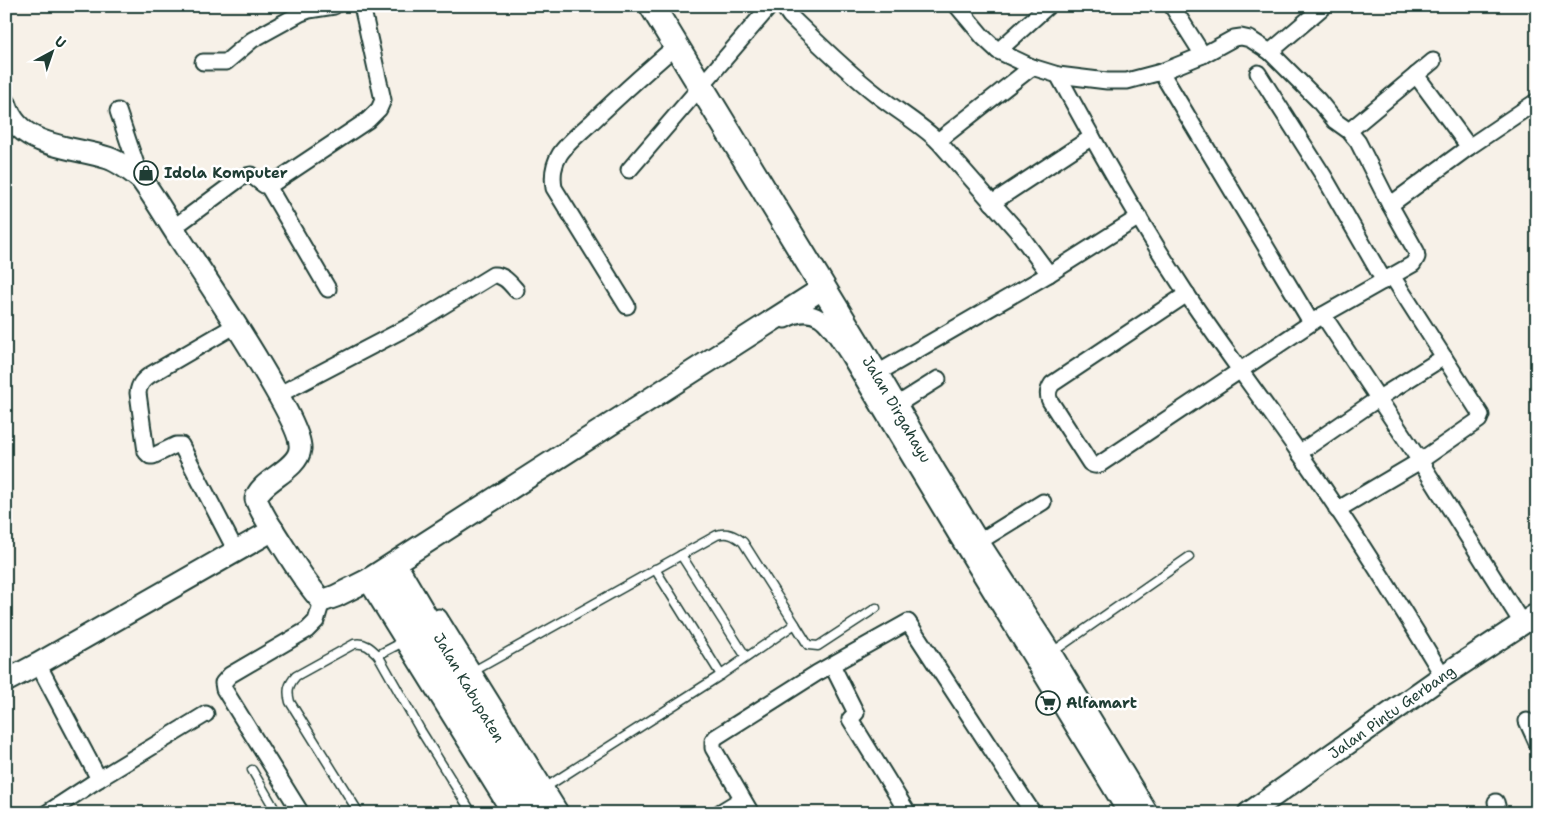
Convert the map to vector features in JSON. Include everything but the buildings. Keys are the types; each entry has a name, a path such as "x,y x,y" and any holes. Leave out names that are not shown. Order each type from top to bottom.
{"main road":[{"name":"Jalan Dirgahayu","path":"652,6 977,543 1050,654 1145,813"}],"street":[{"path":"202,62 226,62 252,40 301,13 334,6"},
{"path":"268,186 368,120 379,109 383,100 362,6"},
{"path":"628,170 770,6"},
{"path":"782,6 790,16 853,76 926,129 938,141 1018,232 1049,274"},
{"path":"957,6 998,51 1032,67 1058,75 1108,81 1126,81 1161,72 1203,55 1234,38 1250,39 1270,52 1318,100 1335,121 1358,142 1416,251 1417,257 1413,264 1317,319 1100,464 1096,466 1090,463 1050,401 1048,396 1052,384 1187,294"},
{"path":"998,51 1048,6"},
{"path":"1172,6 1203,55"},
{"path":"1270,52 1324,6"},
{"path":"627,306 554,188 552,177 554,166 560,154 575,138 676,45"},
{"path":"1349,132 1433,61"},
{"path":"938,141 1032,67"},
{"path":"1161,72 1317,319 1379,398 1420,461 1530,619"},
{"path":"1258,73 1388,278 1444,357 1481,415 1479,420 1420,461 1337,510"},
{"path":"1058,75 1139,217 1187,294 1299,453 1397,599 1443,676"},
{"path":"1416,75 1469,147"},
{"path":"1390,205 1469,147 1537,101"},
{"path":"6,105 14,123 30,136 110,158 126,167 141,179"},
{"path":"118,111 141,179 236,325 278,395 297,432 301,442 297,459 263,488 256,499 273,530 309,586 322,601"},
{"path":"992,203 1092,137"},
{"path":"173,228 242,177 250,175 268,186 328,290"},
{"path":"876,374 1049,274 1139,217"},
{"path":"278,395 410,326 493,275 502,277 516,290"},
{"path":"322,601 336,596 380,572 823,288"},
{"path":"461,678 409,568 409,562 640,416 788,319 809,313 825,321 847,353 1126,813"},
{"path":"236,325 150,375 142,382 138,393 146,452 153,456 173,446 181,445 236,551"},
{"path":"1299,453 1379,398 1444,357"},
{"path":"895,406 938,379"},
{"path":"977,543 1043,502"},
{"path":"6,680 38,664 273,530"},
{"path":"380,572 525,801 561,813"},
{"name":"Jalan Kabupaten","path":"380,572 418,633 461,678 525,801 544,813"},
{"path":"301,813 224,689 223,683 230,675 307,630 316,621 322,601"},
{"name":"Jalan Pintu Gerbang","path":"1251,812 1443,676 1530,619"},
{"path":"750,813 713,748 713,741 716,737 817,673 908,622 1033,813"},
{"path":"38,664 99,779"},
{"path":"832,665 856,713 850,719 908,813"},
{"path":"47,813 206,714"},
{"path":"1527,721 1537,743"},
{"path":"720,813 742,799"}],"lane":[{"path":"461,678 717,534 734,535 743,542 808,645 818,646 876,608"},
{"path":"681,555 746,657"},
{"path":"1050,654 1189,557"},
{"path":"655,569 721,675"},
{"path":"525,801 721,675 795,624"},
{"path":"378,655 418,633"},
{"path":"359,813 290,702 287,692 290,682 296,676 354,644 360,643 365,644 378,655 421,731 472,813"},
{"path":"252,770 277,813"}],"place":[{"name":"Idola Komputer","path":"146,173"},
{"name":"Alfamart","path":"1048,703"}]}
